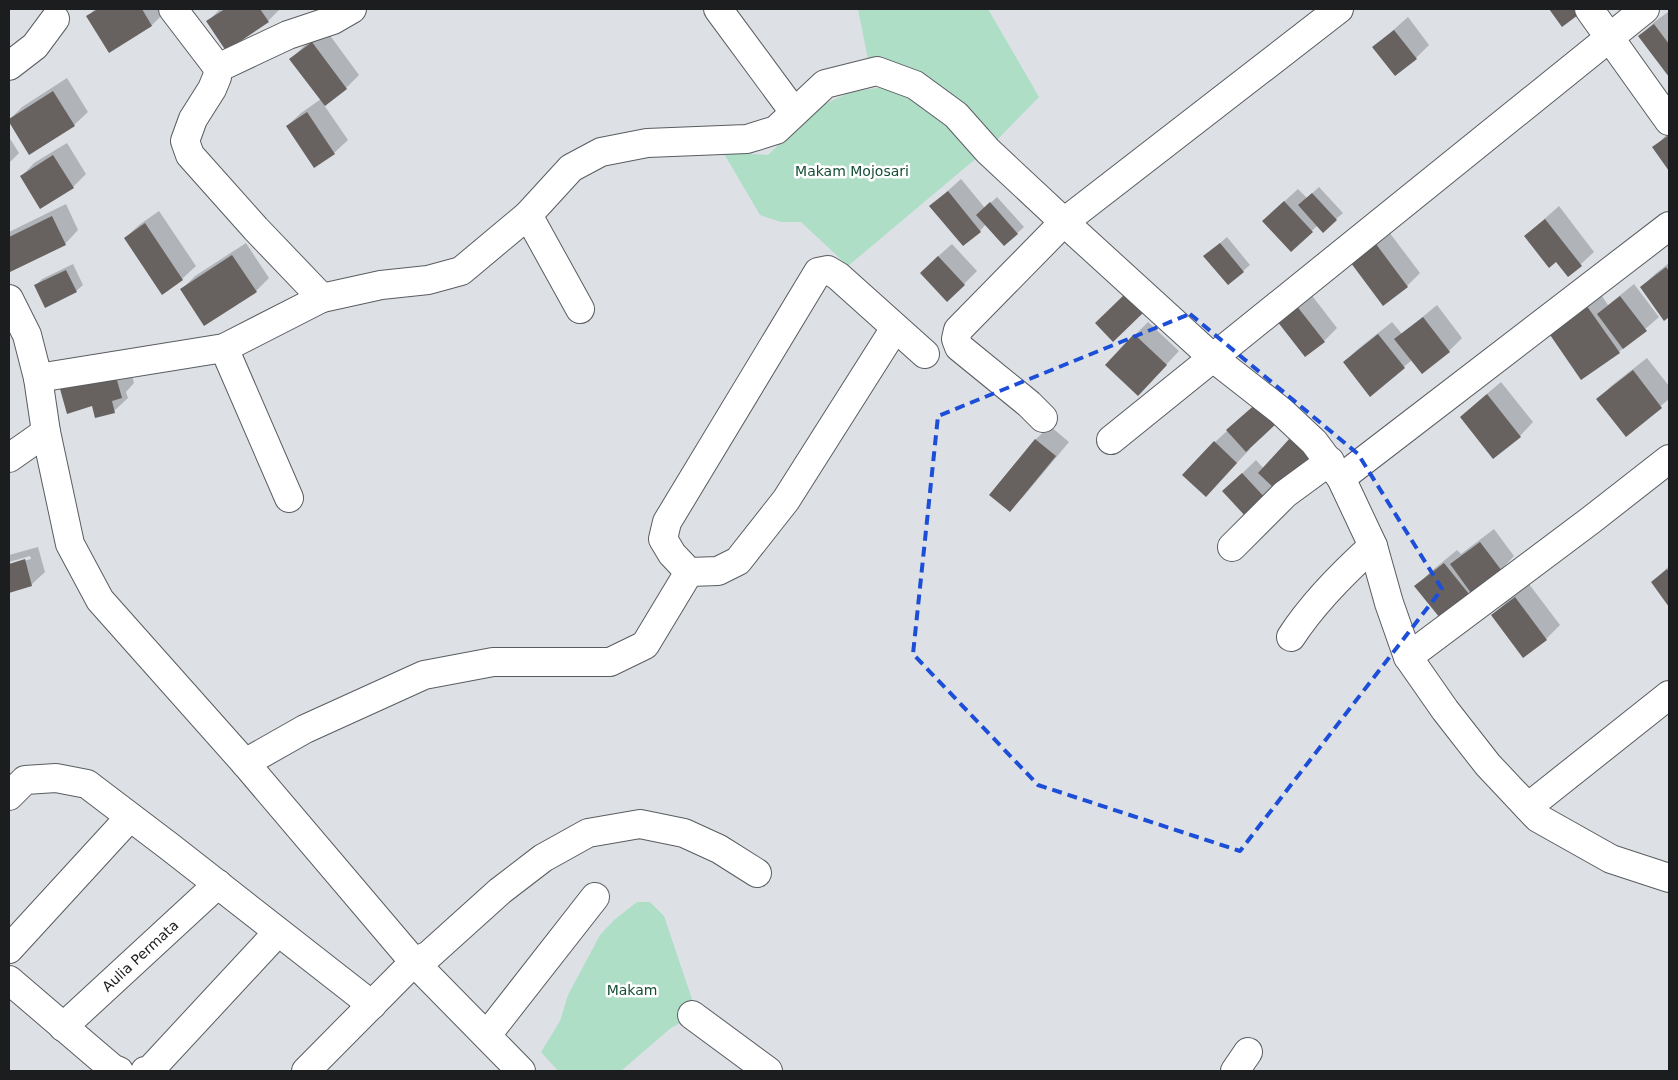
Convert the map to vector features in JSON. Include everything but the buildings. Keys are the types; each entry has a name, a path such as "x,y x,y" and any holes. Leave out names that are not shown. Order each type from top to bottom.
{"street":[{"path":"173,9 218,68 215,83 193,119 185,141 190,156 322,298"},
{"path":"218,68 288,35 333,20 352,9"},
{"path":"718,9 794,112"},
{"path":"1043,418 1029,404 959,347 956,339 958,330 1064,222 1339,9"},
{"path":"1589,9 1669,120"},
{"path":"1111,440 1646,9"},
{"path":"9,66 35,46 55,20"},
{"path":"38,378 224,348 322,298 381,285 428,280 461,271 528,215 571,168 601,152 647,143 746,139 776,130 825,84 877,71 915,85 956,115 988,151 1064,222 1212,357 1281,411 1314,442 1336,470 1373,546 1388,603 1408,657 1445,710 1488,765 1538,818 1611,859 1669,878"},
{"path":"528,215 580,309"},
{"path":"1232,546 1285,494 1336,470 1669,226"},
{"path":"895,328 786,500 738,561 718,571 689,572 672,554 663,539 668,522 818,272 828,270 838,276 925,354"},
{"path":"9,299 27,335 38,378 46,432 70,544 100,600 245,764 414,962 521,1071"},
{"path":"224,348 289,498"},
{"path":"9,458 46,432"},
{"path":"1408,657 1669,459"},
{"path":"1291,637 1298,625 1344,571 1373,546"},
{"path":"245,764 305,729 424,675 493,662 610,662 644,645 689,572"},
{"path":"1528,807 1669,695"},
{"path":"9,796 25,780 56,778 87,784 372,1005"},
{"path":"9,949 130,817"},
{"path":"306,1071 414,962 429,955 500,891 543,858 588,832 640,824 684,833 719,849 756,873"},
{"name":"Aulia Permata","path":"63,1027 218,884"},
{"path":"487,1035 595,897"},
{"path":"145,1071 150,1070 278,932"},
{"path":"9,980 112,1068 119,1071"},
{"path":"692,1015 768,1071"}],"highlighted area":[{"path":"1190,314 1358,454 1442,589 1240,851 1038,785 913,654 938,416"}],"green space":[{"path":"858,9 988,9 1039,97 993,144 869,65"},
{"name":"Makam Mojosari","path":"889,86 913,95 947,121 979,156 848,266 801,222 781,222 760,215 723,152 768,155 816,108 851,92"},
{"name":"Makam","path":"637,902 650,902 664,916 694,1005 688,1019 671,1028 621,1071 558,1071 541,1052 560,1021 568,995 600,935 614,920"}]}
